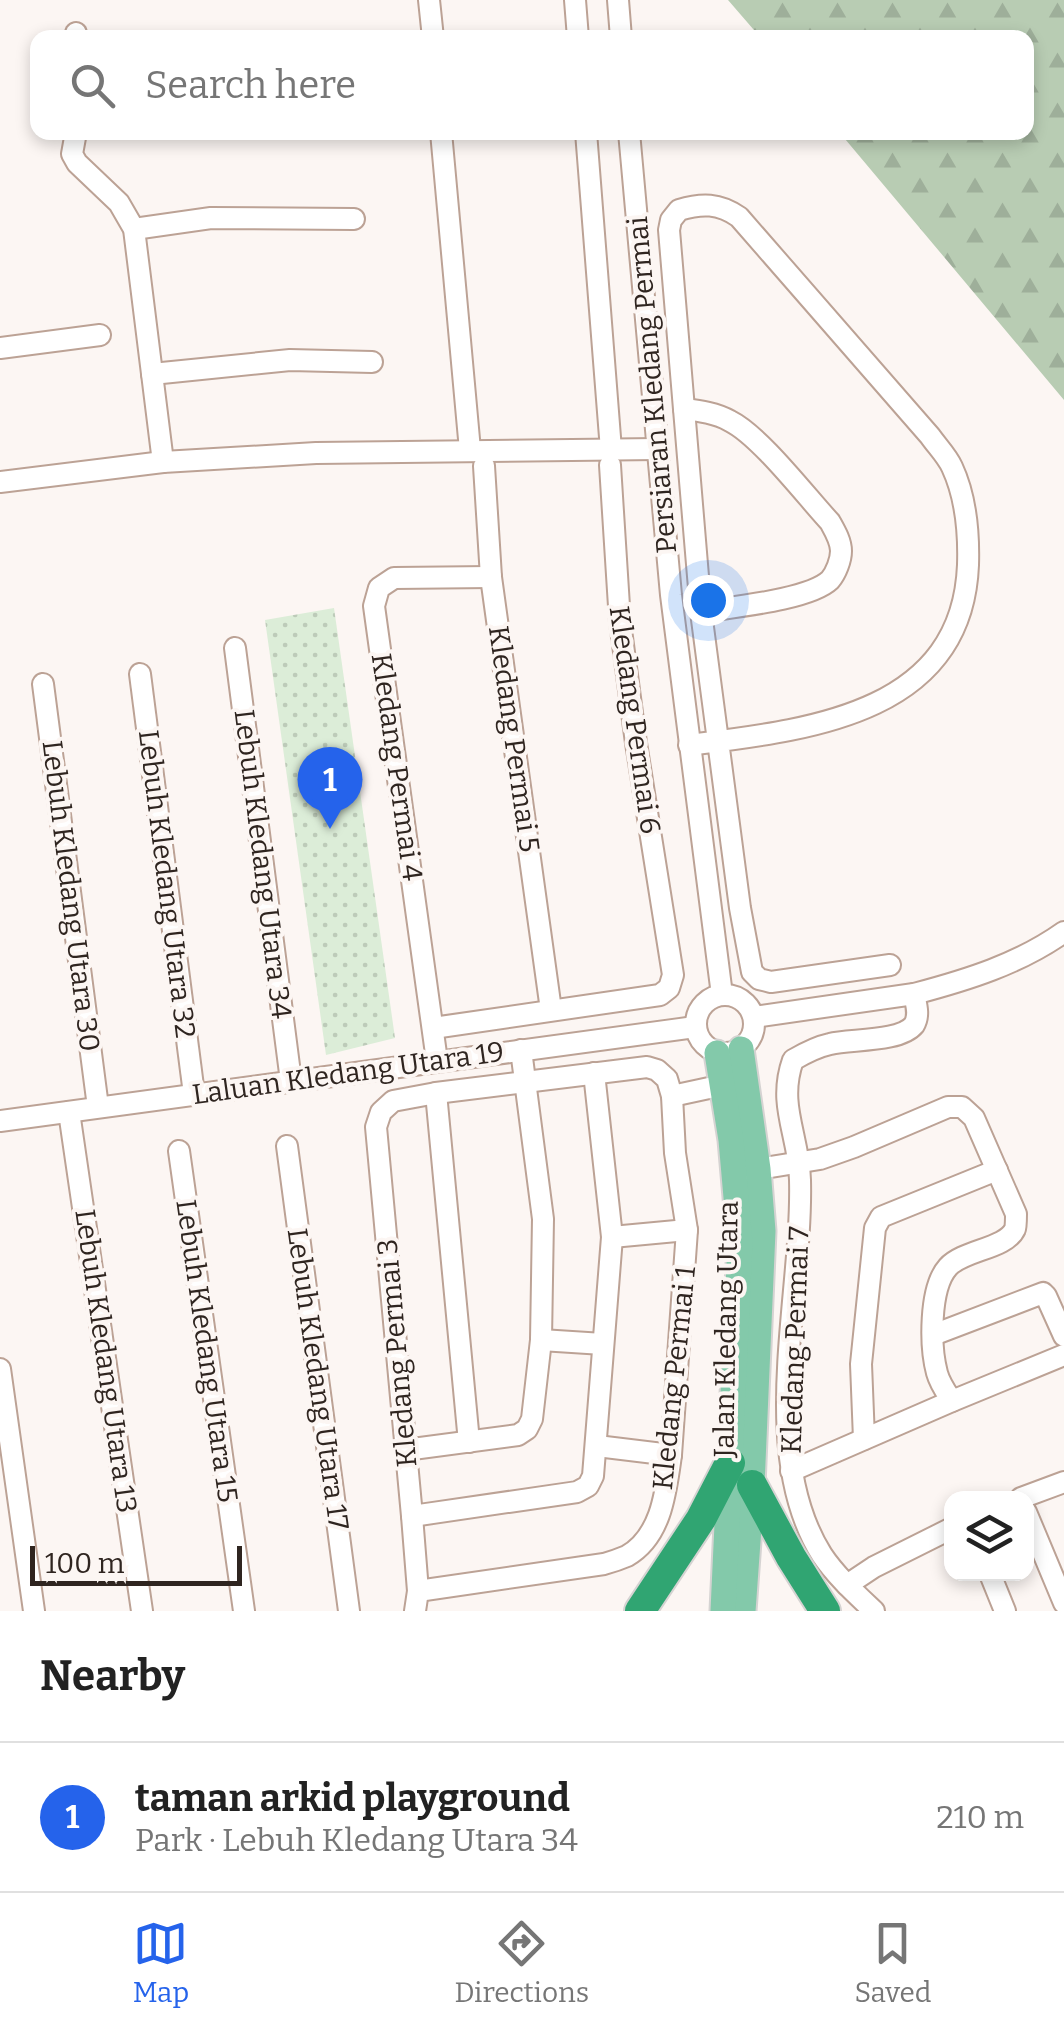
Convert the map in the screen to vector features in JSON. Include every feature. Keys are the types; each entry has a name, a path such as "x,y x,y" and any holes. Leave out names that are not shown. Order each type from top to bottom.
{"highway":[{"path":"640,1611 701,1519 741,1474 826,1611"}],"main road":[{"name":"Jalan Kledang Utara","path":"729,1051 723,1085 740,1243 743,1611"},
{"name":"Jalan Kledang Utara","path":"723,1611 741,1474 763,1231 758,1168 729,1051"}],"street":[{"path":"430,0 432,30"},
{"path":"575,0 577,30"},
{"path":"618,0 620,30"},
{"path":"75,140 72,154 77,163 120,202 134,229 163,462"},
{"name":"Kledang Permai 5","path":"442,140 491,577 552,1010"},
{"name":"Kledang Permai 6","path":"552,1010 660,996 669,988 672,975 620,622 587,140"},
{"name":"Persiaran Kledang Permai","path":"630,140 671,596 722,994"},
{"path":"690,745 719,740 838,718 908,687 936,661 958,621 967,576 969,536 951,465 930,436 739,218 726,208 710,204 679,210 669,230 701,612 719,740 740,908 752,972 771,982 890,965"},
{"path":"134,229 211,218 354,219"},
{"path":"0,348 100,336"},
{"path":"152,374 290,360 372,362"},
{"path":"684,409 732,422 752,437 830,522 842,552 830,579 812,590 701,612"},
{"path":"0,482 163,462 316,453 610,457 657,449"},
{"name":"Kledang Permai 4","path":"437,1061 374,606 379,588 394,578 491,577"},
{"name":"Lebuh Kledang Utara 34","path":"235,648 291,1080"},
{"name":"Lebuh Kledang Utara 32","path":"140,674 194,1094"},
{"name":"Lebuh Kledang Utara 30","path":"44,684 98,1107"},
{"path":"754,1018 914,994 990,972 1064,932"},
{"path":"722,994 745,1003 754,1018 752,1035 729,1051 702,1043 695,1027 702,1005 722,994"},
{"name":"Kledang Permai 7","path":"874,1611 822,1555 798,1501 791,1471 787,1412 799,1163 786,1079 793,1060 808,1051 830,1044 900,1035 912,1028 918,1016 914,994"},
{"path":"434,1028 552,1010"},
{"name":"Laluan Kledang Utara 19","path":"1,1120 695,1027"},
{"path":"406,1450 518,1435 527,1430 532,1419 540,1340 543,1219 521,1050"},
{"path":"469,1442 436,1093 647,1067 667,1078 672,1096 723,1085"},
{"path":"412,1516 578,1492 588,1486 593,1476 612,1237 594,1074"},
{"name":"Kledang Permai 3","path":"416,1601 412,1516 376,1127 392,1101 436,1093"},
{"name":"Kledang Permai 1","path":"416,1601 604,1564 628,1555 645,1541 658,1517 671,1455 687,1230 675,1153 672,1096"},
{"path":"758,1168 820,1159 948,1107 962,1107 974,1118 1016,1214 1016,1228 1007,1239 950,1265 940,1279 933,1313 936,1370 952,1401"},
{"path":"0,1110 1,1120"},
{"name":"Lebuh Kledang Utara 13","path":"69,1112 142,1611"},
{"name":"Lebuh Kledang Utara 17","path":"287,1146 348,1611"},
{"name":"Lebuh Kledang Utara 15","path":"179,1151 244,1611"},
{"path":"864,1439 862,1364 875,1228 881,1218 996,1170"},
{"path":"612,1237 687,1230"},
{"path":"933,1336 1037,1293 1046,1296 1064,1336"},
{"path":"540,1340 604,1344"},
{"path":"791,1471 1064,1355"},
{"path":"0,1369 34,1611"},
{"path":"596,1446 671,1455"},
{"path":"1034,1493 1064,1482"},
{"path":"1034,1531 1064,1603"},
{"path":"847,1585 944,1532"},
{"path":"993,1581 1006,1611"}],"green space":[{"path":"728,0 1064,0 1064,400 846,140 1034,140 1034,30 754,30"},
{"path":"334,608 395,1038 326,1055 265,620"}],"place":[{"name":"taman arkid playground","path":"330,829"}]}
